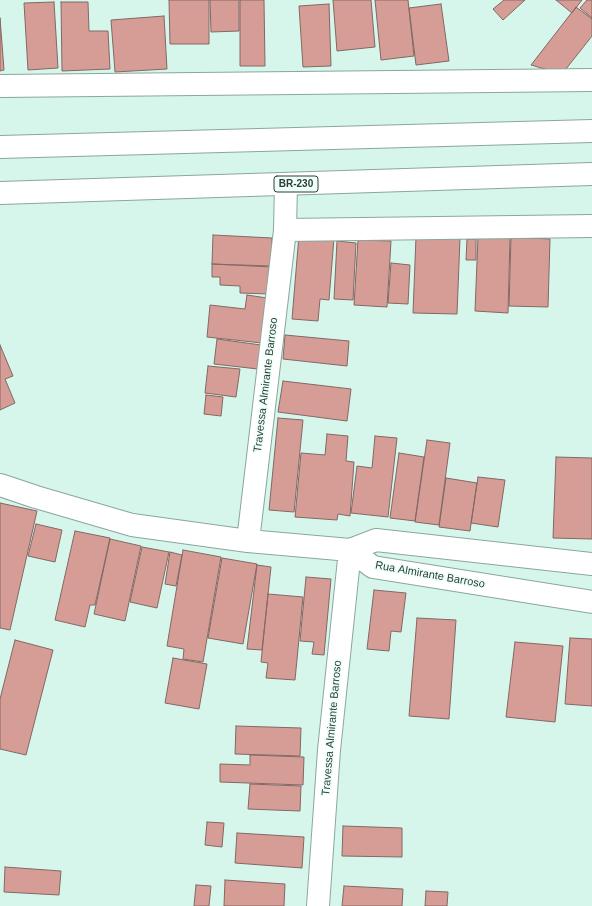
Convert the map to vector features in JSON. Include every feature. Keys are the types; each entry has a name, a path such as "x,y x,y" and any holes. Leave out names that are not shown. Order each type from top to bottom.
{"street":[{"path":"0,86 592,80"},
{"path":"0,147 592,131"},
{"name":"BR-230","path":"0,193 592,174"},
{"name":"Travessa Almirante Barroso","path":"248,541 285,230 286,184"},
{"path":"285,230 592,226"},
{"path":"0,485 132,525 248,541 350,550 376,540 592,564"},
{"name":"Travessa Almirante Barroso","path":"318,906 329,750 350,550"},
{"name":"Rua Almirante Barroso","path":"350,550 373,567 592,602"}],"building":[{"path":"169,0 209,0 209,44 170,44"},
{"path":"210,0 239,0 239,31 211,32"},
{"path":"240,0 264,0 265,66 240,66"},
{"path":"333,0 371,0 375,47 337,51"},
{"path":"375,0 408,0 414,56 381,60"},
{"path":"504,0 525,0 503,20 493,9"},
{"path":"556,0 582,0 572,13"},
{"path":"587,0 592,0 592,18 580,8"},
{"path":"54,2 58,68 28,70 24,3"},
{"path":"61,2 88,2 89,31 108,31 110,69 62,71"},
{"path":"329,4 331,66 303,67 299,6"},
{"path":"441,4 449,61 416,65 409,8"},
{"path":"576,7 592,19 592,36 562,74 531,65"},
{"path":"164,16 167,69 115,72 111,20"},
{"path":"0,18 4,70 0,71"},
{"path":"213,235 272,238 271,266 212,264"},
{"path":"299,235 334,238 329,300 320,299 318,321 292,319"},
{"path":"416,237 460,238 457,314 413,313"},
{"path":"478,237 510,238 508,313 475,311"},
{"path":"511,237 550,239 548,307 509,306"},
{"path":"467,239 476,239 476,260 466,260"},
{"path":"358,240 391,241 387,307 354,305"},
{"path":"337,241 356,243 353,300 334,299"},
{"path":"391,263 410,265 408,304 388,303"},
{"path":"212,264 272,267 270,294 240,293 240,286 220,285 220,277 212,277"},
{"path":"247,295 267,298 262,343 207,337 210,305 245,309"},
{"path":"285,335 349,341 347,366 283,359"},
{"path":"217,339 261,345 258,369 214,364"},
{"path":"0,345 13,376 5,379 15,403 0,410"},
{"path":"208,366 240,369 236,397 205,393"},
{"path":"283,381 351,389 347,421 278,412"},
{"path":"206,395 223,397 221,416 204,414"},
{"path":"278,418 303,420 294,512 269,510"},
{"path":"327,434 348,436 346,461 354,462 350,516 338,514 337,520 295,517 301,453 325,455"},
{"path":"375,436 397,438 388,517 351,513 357,466 372,468"},
{"path":"427,440 450,443 439,525 415,522"},
{"path":"399,453 424,457 415,521 390,518"},
{"path":"556,457 592,458 592,539 553,538"},
{"path":"478,477 505,480 498,527 471,523"},
{"path":"446,478 477,483 470,531 439,527"},
{"path":"0,503 37,511 10,630 0,628"},
{"path":"36,524 62,530 55,562 28,556"},
{"path":"75,531 110,538 95,605 90,605 85,627 55,620"},
{"path":"110,539 141,546 125,621 94,614"},
{"path":"142,547 169,552 157,608 130,602"},
{"path":"183,550 221,557 203,662 183,659 184,649 167,646"},
{"path":"170,552 182,555 176,586 165,584"},
{"path":"222,558 257,564 243,644 208,638"},
{"path":"257,565 271,567 262,650 247,649"},
{"path":"306,577 331,579 324,655 312,654 314,642 300,641"},
{"path":"374,590 406,593 401,632 391,631 389,651 367,649"},
{"path":"268,594 303,597 295,680 266,678 268,663 261,662"},
{"path":"417,618 456,620 449,719 409,716"},
{"path":"570,638 592,639 592,706 565,704"},
{"path":"15,640 53,650 26,755 0,749 0,699"},
{"path":"515,642 563,646 555,722 506,717"},
{"path":"173,658 207,664 199,709 165,703"},
{"path":"236,726 301,728 300,756 235,754"},
{"path":"250,755 304,757 303,785 220,782 220,764 250,765"},
{"path":"250,784 301,786 300,811 248,809"},
{"path":"207,822 224,823 222,847 205,845"},
{"path":"343,826 402,828 402,857 342,856"},
{"path":"237,833 304,837 302,868 235,863"},
{"path":"5,867 61,871 59,895 4,892"},
{"path":"225,880 285,884 284,906 224,906"},
{"path":"196,885 211,886 209,906 194,906"},
{"path":"344,886 403,889 402,906 342,906"},
{"path":"426,891 448,892 447,906 425,906"}]}
